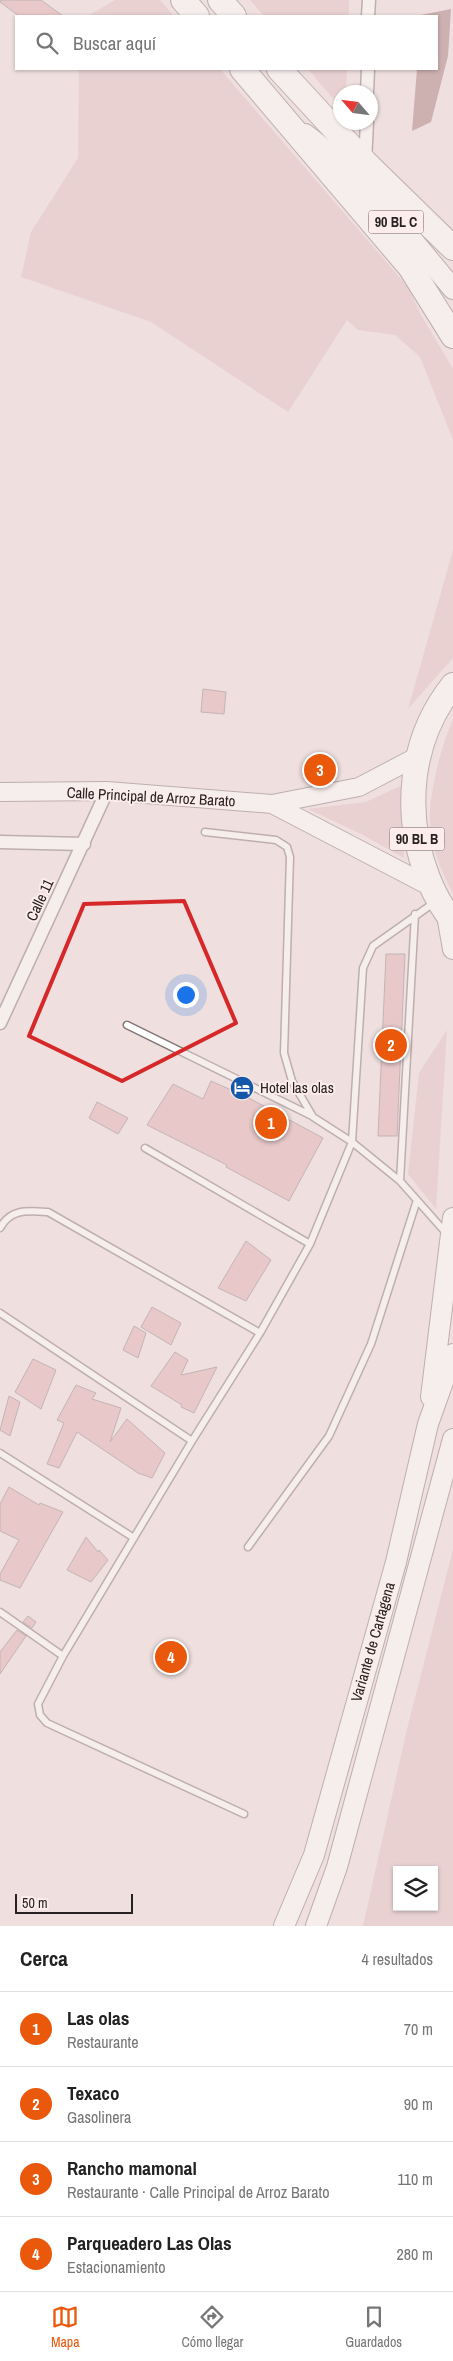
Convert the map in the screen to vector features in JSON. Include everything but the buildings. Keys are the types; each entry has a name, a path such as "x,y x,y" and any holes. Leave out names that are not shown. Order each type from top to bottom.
{"highway":[{"path":"183,0 196,15"},
{"path":"220,0 233,15"},
{"name":"90 BL C","path":"243,70 284,118"},
{"name":"90 BL C","path":"280,70 305,99"},
{"path":"305,99 364,162 453,248"},
{"path":"284,118 410,267 453,336"},
{"name":"90 BL B","path":"443,906 420,857 414,824 413,790 418,756 424,735 444,697 453,685"}],"main road":[{"name":"90 BL C","path":"305,99 336,158"},
{"name":"90 BL C","path":"284,118 336,158 414,241 453,290"},
{"path":"443,906 453,949"},
{"path":"428,1424 432,1375 452,1227"},
{"name":"Variante de Cartagena","path":"284,1926 314,1855 396,1562 428,1424 453,1354"},
{"name":"Variante de Cartagena","path":"316,1926 337,1867 453,1439"}],"street":[{"path":"368,15 369,0"},
{"path":"367,85 368,70"},
{"path":"364,162 366,130"},
{"name":"Calle Principal de Arroz Barato","path":"0,792 107,791 272,804 359,787 418,756"},
{"name":"Calle 11","path":"2,1015 84,844 107,791"},
{"name":"Calle Principal de Arroz Barato","path":"272,804 443,906"},
{"path":"0,842 84,844"}],"lane":[{"path":"206,832 276,840 287,847 290,858 284,1053 292,1081 312,1117"},
{"path":"244,1814 47,1723 40,1715 38,1704 63,1656 192,1441 260,1333 310,1244 352,1142 363,968 373,946 415,914 443,906"},
{"path":"400,1181 415,914"},
{"path":"127,1025 312,1117 352,1142 400,1181 417,1200 452,1227"},
{"path":"145,1148 310,1244"},
{"path":"248,1547 329,1436 371,1344 417,1200"},
{"path":"0,1228 5,1219 21,1210 48,1212 260,1333"},
{"path":"0,1313 192,1441"},
{"path":"0,1453 134,1538"},
{"path":"0,1612 63,1656"}],"highlighted area":[{"path":"184,901 236,1023 122,1081 29,1036 84,904"}],"shaded area":[{"path":"115,0 160,0 173,15 90,15"},
{"path":"250,0 349,0 349,15 263,15"},
{"path":"451,9 448,56 431,122 412,131 417,70 438,70 438,15 421,15"},
{"path":"79,70 221,70 408,287 420,313 453,369 453,440 420,357 395,335 358,330 347,320 288,412 151,322 21,277 31,232 78,158"},
{"path":"309,70 347,70 346,85 333,85 333,99"},
{"path":"453,550 453,658 408,709"},
{"path":"453,720 453,894 435,851 431,833 430,814 436,771 448,730"},
{"path":"404,784 404,858 361,834 308,809 366,802"},
{"path":"447,1030 436,1209 408,1174 419,1073"},
{"path":"453,1549 453,1926 363,1926 406,1733"}],"place":[{"name":"Rancho mamonal","path":"320,770"},
{"name":"Texaco","path":"391,1045"},
{"name":"Hotel las olas","path":"242,1088"},
{"name":"Las olas","path":"271,1123"},
{"name":"Parqueadero Las Olas","path":"171,1657"}]}
